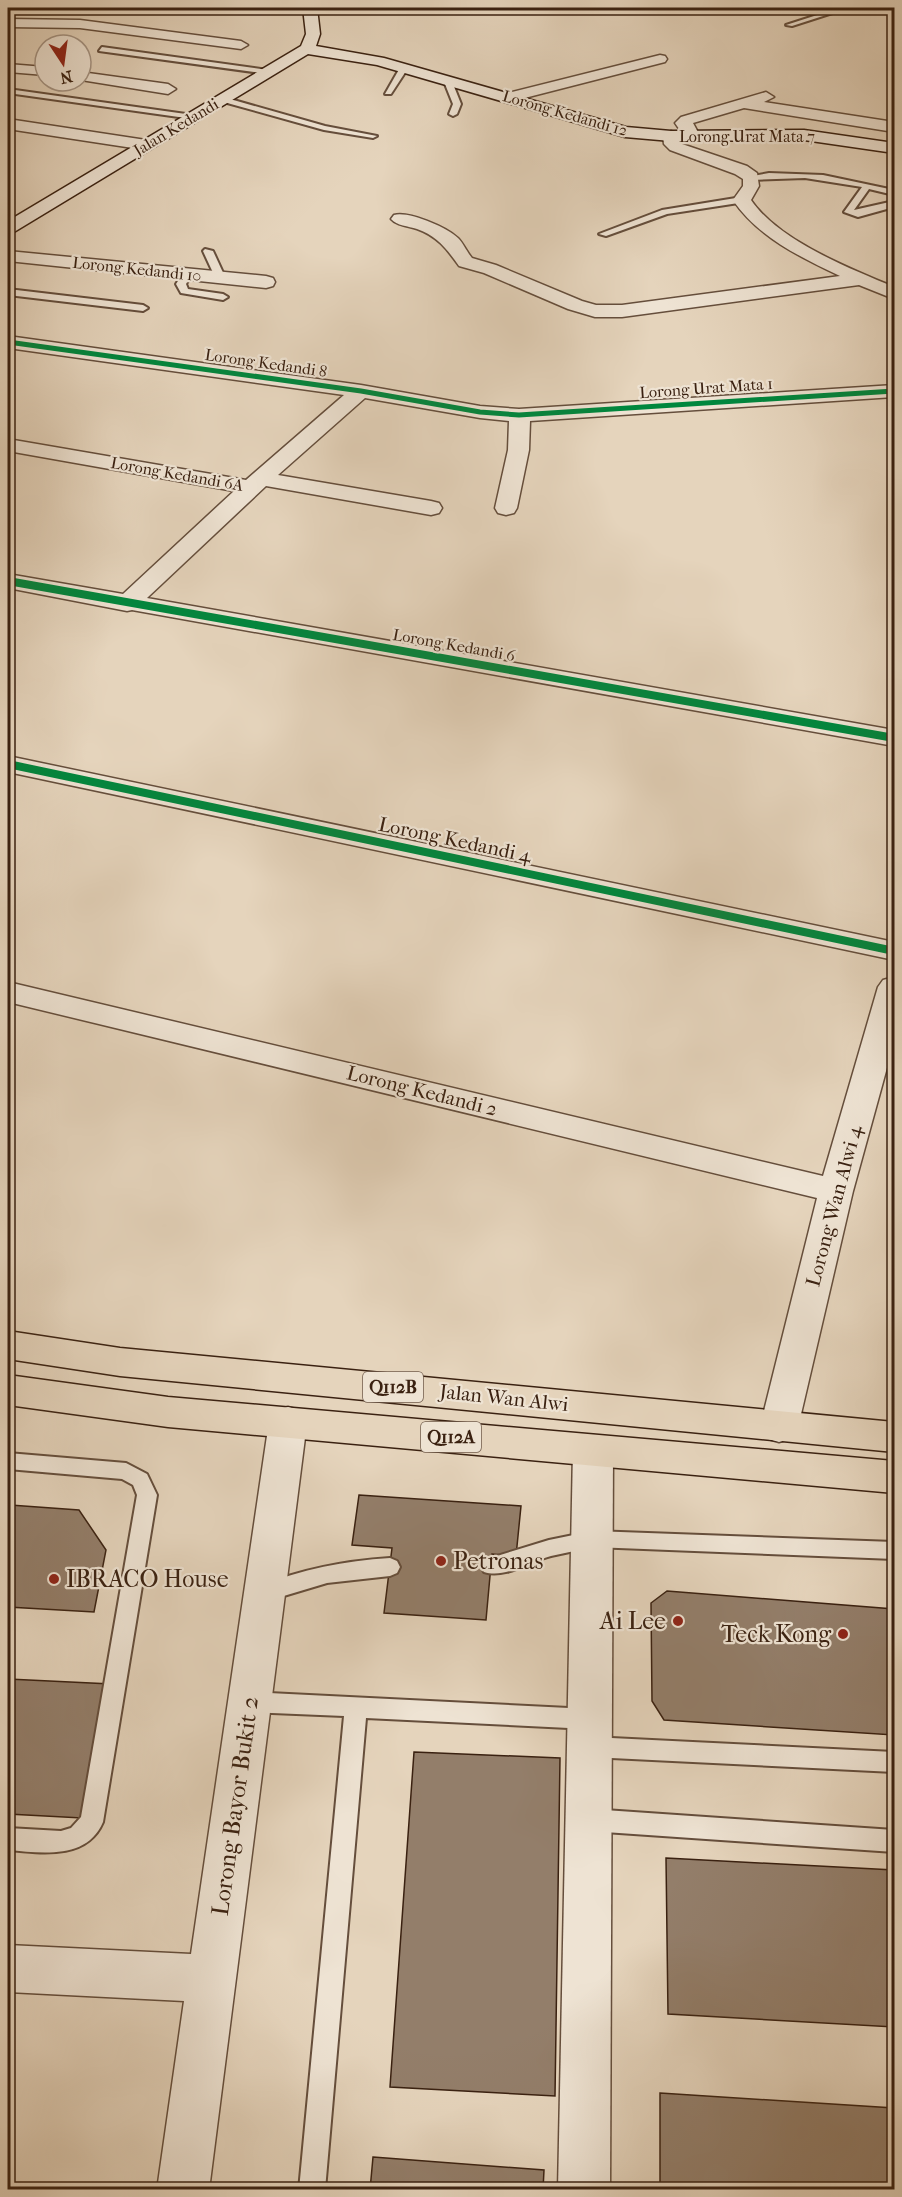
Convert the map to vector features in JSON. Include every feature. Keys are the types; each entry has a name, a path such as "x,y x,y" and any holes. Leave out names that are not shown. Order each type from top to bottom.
{"main road":[{"name":"Jalan Wan Alwi","path":"8,1345 120,1362 368,1384 894,1437"},
{"name":"Q112A","path":"8,1390 168,1412 894,1478"}],"street":[{"path":"306,49 314,39 309,8"},
{"path":"8,23 45,22 92,25 241,45"},
{"path":"314,32 364,57"},
{"name":"Lorong Kedandi 12","path":"306,49 364,57 625,132 671,136"},
{"name":"Jalan Kedandi","path":"8,228 306,49"},
{"path":"284,63 328,57 364,57"},
{"path":"509,97 660,59"},
{"path":"8,68 33,70"},
{"path":"93,78 168,89"},
{"path":"692,136 684,127 687,120 779,93"},
{"path":"745,104 894,127"},
{"path":"8,124 146,145"},
{"name":"Lorong Urat Mata 7","path":"671,136 804,135 892,145"},
{"path":"671,136 671,141 676,147 741,170 751,177 751,186 742,200 755,219 809,254 894,293"},
{"path":"400,219 425,226 451,241 465,262 490,269 575,305 595,311 622,311 861,279"},
{"name":"Lorong Kedandi 10","path":"8,256 266,282"},
{"name":"Lorong Kedandi 8","path":"8,342 362,391 480,412 519,416"},
{"path":"255,483 362,391"},
{"name":"Lorong Urat Mata 1","path":"519,416 894,391"},
{"path":"506,508 519,450 521,434 519,416"},
{"name":"Lorong Kedandi 6A","path":"8,445 255,483"},
{"path":"255,483 431,508"},
{"name":"Lorong Kedandi 6A","path":"128,604 255,483"},
{"name":"Lorong Kedandi 6","path":"8,581 894,738"},
{"name":"Lorong Kedandi 4","path":"8,764 894,951"},
{"name":"Lorong Wan Alwi 4","path":"779,1427 836,1191 894,987"},
{"name":"Lorong Kedandi 2","path":"8,992 836,1191"},
{"name":"Lorong Bayor Bukit 2","path":"183,2190 210,1979 288,1422"},
{"path":"584,2190 593,1451"},
{"path":"8,1968 210,1979"}],"lane":[{"path":"208,8 219,10 309,8"},
{"path":"789,25 845,8"},
{"path":"102,49 268,72"},
{"path":"388,92 404,68"},
{"path":"447,79 457,104 453,114"},
{"path":"8,91 193,117"},
{"path":"223,99 324,128 373,135"},
{"path":"751,177 796,174 894,192"},
{"path":"867,186 848,212 858,214 894,204"},
{"path":"603,234 665,212 714,202 742,200"},
{"path":"208,251 220,277"},
{"path":"187,274 181,284 184,291 223,297"},
{"path":"8,292 143,308"},
{"path":"8,1461 126,1471 140,1480 147,1495 92,1822 80,1836 61,1842 8,1839"},
{"path":"491,1566 558,1546 592,1539 894,1551"},
{"path":"264,1593 299,1579 329,1573 390,1567"},
{"path":"250,1702 356,1708 894,1762"},
{"path":"312,2190 356,1708"},
{"path":"588,1820 894,1841"}],"building":[{"name":"Petronas","path":"359,1495 521,1506 516,1556 492,1554 486,1620 384,1613 392,1548 352,1545"},
{"name":"IBRACO House","path":"10,1505 79,1510 106,1550 94,1612 8,1607 8,1514"},
{"path":"667,1591 894,1609 894,1735 664,1720 652,1701 651,1603"},
{"path":"8,1679 111,1684 82,1818 8,1814"},
{"path":"414,1752 560,1758 555,2096 390,2087"},
{"path":"666,1858 894,1870 894,2027 668,2014"},
{"path":"660,2093 894,2108 894,2190 660,2190"},
{"path":"373,2157 544,2170 543,2190 370,2190"}],"cycle path":[{"path":"8,342 361,391 480,412 519,415 894,391"},
{"path":"8,581 894,738"},
{"path":"8,764 894,951"}],"place":[{"name":"Petronas","path":"441,1561"},
{"name":"IBRACO House","path":"54,1579"},
{"name":"Ai Lee","path":"678,1621"},
{"name":"Teck Kong","path":"843,1634"}]}
